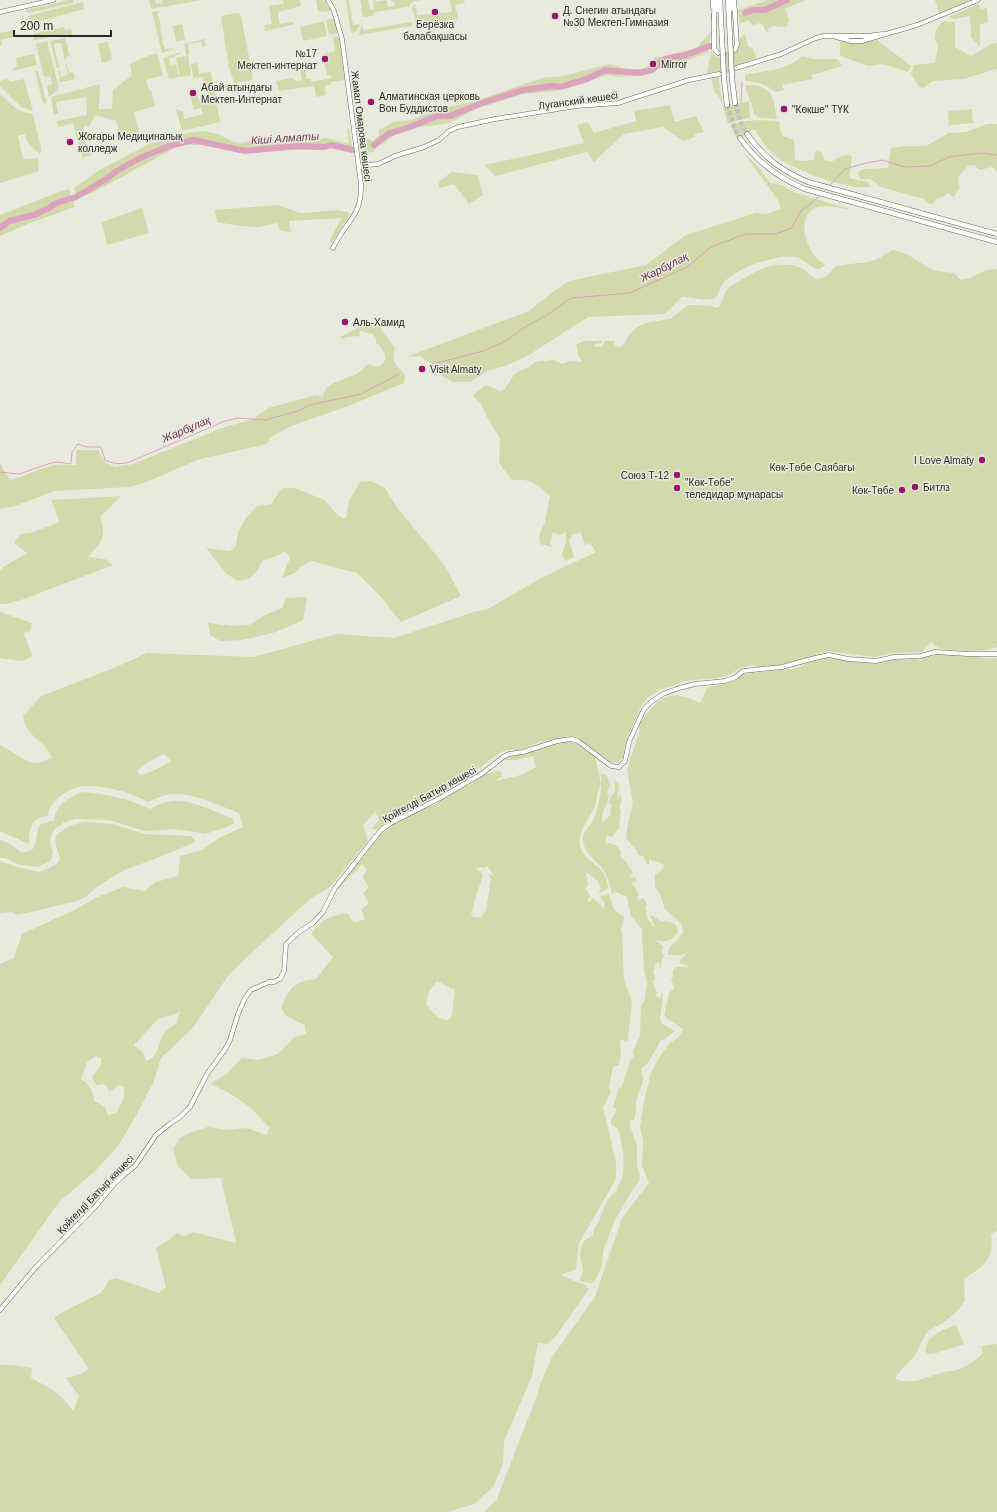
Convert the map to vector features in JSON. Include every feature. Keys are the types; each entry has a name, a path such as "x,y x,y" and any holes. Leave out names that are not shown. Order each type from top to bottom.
{"main road":[{"path":"714,18 715,0"},
{"path":"715,0 721,25"},
{"path":"720,0 724,79 727,105"},
{"path":"728,0 732,78 735,103"},
{"path":"729,25 733,0"},
{"path":"733,0 735,12"},
{"path":"747,134 765,156 789,173 819,186 997,234"},
{"path":"740,138 760,162 785,180 805,189 997,242"}],"street":[{"path":"0,12 53,0"},
{"name":"Жамал Омарова көшесі","path":"328,0 334,11 342,39 362,184 360,205 334,248"},
{"path":"736,68 781,54 816,38 833,36 855,42 862,41 917,25 978,0"},
{"path":"735,12 737,45 735,50"},
{"path":"714,18 714,49 718,53"},
{"name":"Луганский көшесі","path":"359,166 378,164 395,156 424,147 440,139 458,127 495,119 577,106 618,103 688,80 719,74"},
{"name":"Қойгелді Батыр көшесі","path":"0,1310 35,1268 95,1207 115,1183 135,1166 156,1135 180,1117 190,1107 208,1074 230,1040 238,1014 245,998 251,990 260,985 280,980 284,971 286,944 323,912 335,888 381,830 391,823 477,777 509,754 524,752 562,739 575,740 603,762 611,766 619,767 625,761 629,742 644,709 663,694 683,687 719,682 736,677 744,671 782,667 829,655 848,659 876,661 894,657 921,656 935,652 997,654"}],"green space":[{"path":"73,0 74,3 27,13 26,10"},
{"path":"149,0 155,0 156,4 162,3 164,0 202,0 151,9"},
{"path":"283,0 300,0 301,6 278,12 280,24 293,22 295,24 265,31 264,25 272,24 269,6 284,4"},
{"path":"316,0 325,0 331,11 318,11"},
{"path":"346,0 349,0 353,25 360,24 356,32 351,33"},
{"path":"360,0 368,0 370,10 374,9 373,0 376,2 387,0 388,7 395,6 395,2 392,2 391,0 423,0 414,1 408,7 375,12 372,16 363,17"},
{"path":"450,0 464,0 465,3 455,5 458,19 416,24 412,6 415,4 417,15 452,12"},
{"path":"768,0 806,0 785,9 789,20 787,27 774,26 769,28 768,33 760,23 753,25 748,20 740,24 738,10"},
{"path":"935,0 970,0 971,1 939,13"},
{"path":"83,2 84,9 34,23 35,29 31,30 28,16"},
{"path":"978,4 981,9 987,8 988,23 980,24 980,47 971,37 970,16 955,19 948,17"},
{"path":"160,11 157,16 159,17 163,45 165,49 173,49 162,53 152,12"},
{"path":"238,13 241,16 253,78 252,80 237,83 234,82 229,67 221,17 224,15"},
{"path":"334,18 338,33 329,35 326,20"},
{"path":"324,21 327,36 303,41 300,27"},
{"path":"943,21 955,22 955,47 971,56 997,42 997,69 963,79 933,81 923,88 918,86 911,74 914,65 935,63 938,45 935,39 936,30"},
{"path":"411,22 412,26 359,35 362,24 363,30"},
{"path":"182,24 185,40 176,41 173,26"},
{"path":"64,27 65,30 71,29 73,36 68,37 67,34 34,40 33,34"},
{"path":"14,30 15,36 1,40 2,45 0,46 0,33"},
{"path":"711,32 708,52 689,60 679,61 656,70 634,76 618,77 608,75 556,91 523,94 476,109 450,123 414,128 395,135 373,152 365,153 364,147 362,147 359,120 363,119 366,139 370,139 371,141 379,135 379,130 393,122 412,120 433,111 432,108 436,107 436,110 476,101 543,78 563,76 610,64 625,69 642,69 651,64 655,57 696,48"},
{"path":"745,34 748,46 753,49 756,58 721,71 707,73 711,52 717,57 733,54 739,49 740,38"},
{"path":"339,36 345,80 331,82 331,85 325,85 326,95 316,97 314,86 279,91 276,81 292,78 296,81 302,80 300,66 304,65 307,79 311,79 311,82 332,78 331,75 327,75 323,54 335,51 333,38"},
{"path":"65,38 70,56 66,57 65,61 61,43 54,44 59,68 57,68 50,41"},
{"path":"205,39 206,46 202,47 201,42 188,44 191,75 180,77 176,58 186,56 184,44"},
{"path":"877,40 911,66 908,72 883,64 868,66 840,56 840,41 856,44"},
{"path":"47,41 59,89 49,97 47,86 52,84 50,76 44,77 36,44"},
{"path":"108,41 112,60 102,63 98,44"},
{"path":"181,52 169,59 170,65 176,64 179,77 169,79 163,58"},
{"path":"157,53 163,75 146,80 149,89 151,90 155,106 134,112 139,132 121,137 116,121 95,115 89,127 85,125 82,130 87,132 84,139 91,155 82,158 73,123 58,127 56,121 87,115 86,97 56,102 58,113 54,115 51,97 100,84 99,109 112,109 113,90 132,75 130,64"},
{"path":"34,54 37,65 12,71 17,66 16,58"},
{"path":"802,56 814,59 837,59 842,66 812,75 812,79 782,85 784,90 776,92 761,84 745,81 745,75 782,68"},
{"path":"197,63 199,74 211,72 220,122 182,131 176,109 185,112 183,113 184,119 203,114 201,108 194,110 189,91 196,89 200,103 209,101 203,77 193,78 191,64"},
{"path":"66,64 69,73 73,72 75,79 60,82 58,71 60,71 61,77 68,75"},
{"path":"35,71 38,71 47,103 43,104"},
{"path":"718,76 723,106 718,95 714,91 711,77"},
{"path":"7,79 11,82 24,79 33,111 21,107 0,86 0,81"},
{"path":"745,86 762,87 771,94 775,104 777,119 756,117 757,115 754,115"},
{"path":"0,94 19,110 28,114 33,114 41,149 40,154 27,142 25,134 18,136 23,159 38,158 39,171 0,183"},
{"path":"749,101 750,118 738,120 728,124 723,107"},
{"path":"670,105 675,122 696,116 704,132 695,134 695,137 683,141 663,127 624,134 594,162 587,152 495,176 485,165 584,143 577,125 588,122 594,133 636,121 634,111"},
{"path":"972,109 973,123 949,125 948,111"},
{"path":"759,120 779,121 783,136 794,140 795,160 814,160 815,151 821,152 825,161 831,162 841,156 849,155 852,157 849,178 868,182 871,187 860,187 834,182 806,172 773,154 754,129 738,140 730,125"},
{"path":"987,124 997,124 997,171 992,167 979,170 975,165 968,166 958,177 959,188 954,197 947,193 943,197 937,198 933,204 928,203 924,199 881,187 871,179 861,179 857,173 863,169 888,168 891,148 926,146 949,133 966,132"},
{"path":"349,128 352,147 343,145 343,150 336,147 318,150 273,150 256,153 238,152 203,145 186,145 182,134 210,132 239,143 252,140 313,140 326,138 349,144 347,129"},
{"path":"179,135 183,146 175,148 92,193 77,198 74,188 98,171 149,144"},
{"path":"743,152 760,169 770,183 782,185 793,192 853,210 822,206 813,209 808,215 805,222 806,239 814,255 825,264 822,267 819,269 813,268 801,259 795,257 779,257 742,269 722,284 717,296 713,299 706,300 682,297 665,314 588,317 529,355 505,366 487,371 470,382 453,382 435,372 430,363 420,356 406,357 529,311 569,281 646,265 686,235 756,213 767,214 781,209 778,200"},
{"path":"451,172 478,175 483,195 469,204 454,184 439,188 439,182"},
{"path":"69,189 75,207 30,223 0,236 0,215"},
{"path":"277,205 301,213 338,210 351,213 331,244 330,239 342,218 289,221 291,232 281,231 277,223 259,227 240,226 217,222 215,210"},
{"path":"142,208 149,233 107,245 102,222"},
{"name":"Көк-Төбе Саябағы","path":"893,250 907,254 936,271 954,273 961,280 972,277 986,270 997,269 997,647 977,651 952,650 939,648 931,642 922,652 893,653 873,657 829,651 780,665 760,668 753,665 742,667 723,677 685,681 661,689 649,697 642,705 627,738 623,757 617,763 609,762 576,737 568,736 537,743 520,750 507,750 501,752 442,795 426,801 389,820 378,829 372,829 379,820 375,811 363,825 368,841 330,887 310,899 230,973 192,1029 161,1058 153,1083 118,1146 94,1172 59,1202 0,1285 0,964 14,958 22,934 74,910 95,898 123,887 144,891 156,882 178,876 180,856 202,850 219,838 243,827 239,813 199,798 171,794 161,796 148,802 118,790 93,786 82,786 70,790 62,795 51,806 48,816 37,819 34,822 30,829 29,844 0,831 0,745 29,762 38,763 52,758 46,748 29,730 25,724 23,716 41,696 114,668 147,653 253,657 337,634 394,638 477,611 486,610 541,578 596,552 590,543 585,545 581,532 572,535 569,541 574,557 565,561 562,555 566,541 566,532 559,535 553,532 550,542 552,547 540,544 539,535 545,522 550,496 541,488 529,481 512,480 499,463 500,438 488,419 481,404 473,396 474,394 486,385 500,391 504,390 514,375 519,371 528,368 535,362 553,360 563,364 569,361 583,362 578,355 576,345 583,341 602,341 602,343 595,344 594,347 602,346 605,341 614,341 615,346 622,347 629,335 636,328 645,323 670,319 688,305 711,306 718,308 729,288 755,272 770,266 793,265 804,269 813,277 819,279 826,276 838,266 864,263 879,258","holes":["164,754 171,761 153,771 141,775 137,771 148,762","180,1012 177,1023 164,1033 158,1050 153,1057 146,1061 143,1053 134,1045 158,1019","96,1056 101,1059 101,1065 92,1077 96,1085 104,1084 110,1092 119,1085 124,1087 124,1098 117,1112 108,1116 105,1107 94,1101 90,1088 81,1079 87,1062"]},
{"path":"369,322 380,328 395,348 393,357 396,365 405,375 404,383 348,406 291,426 271,437 267,444 200,459 144,483 130,487 55,491 15,506 0,509 0,463 10,480 50,466 76,465 76,450 98,450 105,462 115,467 133,464 222,428 253,419 268,408 317,395 323,397 327,387 358,373 367,364 379,366 383,364 385,356 383,351 376,343 376,339 373,334 360,331 359,336 347,337 343,340 340,337"},
{"path":"371,481 385,488 396,506 445,566 461,596 401,622 381,597 357,573 311,561 300,567 295,573 282,578 290,558 285,551 277,556 263,560 251,577 237,581 226,573 206,548 230,551 236,546 238,532 246,518 257,506 271,504 282,488 294,488 325,500 338,516 346,519 349,501 360,482"},
{"path":"121,496 100,517 103,530 102,539 88,557 105,559 113,565 24,599 6,604 0,604 0,571 3,567 27,553 14,543 20,534 30,533 60,522 51,500"},
{"path":"307,597 303,620 276,632 242,640 220,641 210,635 208,623 233,626 249,625 265,615 282,608 286,598"},
{"path":"0,612 32,623 31,631 23,633 33,656 22,661 0,658"},
{"path":"941,654 971,655 989,659 997,658 997,1231 991,1234 991,1250 986,1261 977,1270 964,1278 965,1300 958,1310 943,1323 929,1330 920,1344 916,1354 896,1376 896,1379 902,1381 913,1381 960,1369 978,1358 983,1353 981,1346 997,1344 997,1512 484,1512 496,1501 552,1357 595,1297 622,1218 649,1183 642,1166 643,1141 640,1127 644,1101 651,1073 660,1056 670,1043 679,1037 683,1029 666,1018 664,1014 669,993 675,987 672,986 673,984 671,979 673,976 673,971 676,967 685,967 686,969 688,965 680,964 680,960 688,952 681,955 668,955 671,945 683,933 683,931 681,924 665,909 660,894 655,887 655,874 661,871 665,865 649,859 649,864 647,865 643,856 638,855 636,850 626,838 633,803 627,770 640,730 639,725 652,708 664,698 679,696 689,698 700,703 708,687 725,684 744,674 798,668 806,663 830,657 853,662 874,663 896,658 914,658 921,661 923,658"},
{"path":"568,742 577,743 595,757 601,784 594,807 584,826 580,839 580,846 585,856 604,874 607,880 608,888 598,894 601,889 598,881 586,872 588,885 585,889 590,895 587,901 590,902 593,898 604,910 605,904 600,897 609,893 614,910 624,917 621,930 624,980 632,1002 628,1041 620,1040 621,1054 619,1065 613,1067 609,1087 611,1092 603,1107 616,1163 616,1179 579,1243 576,1269 560,1275 585,1285 589,1289 556,1336 547,1344 538,1343 532,1376 504,1441 503,1464 493,1487 474,1504 447,1512 0,1512 0,1365 32,1368 31,1378 59,1395 73,1411 79,1396 66,1378 78,1375 89,1369 54,1318 99,1294 109,1280 116,1278 159,1293 166,1287 156,1248 177,1233 184,1236 194,1232 236,1243 221,1178 191,1179 178,1166 173,1149 180,1138 189,1133 208,1127 227,1130 247,1128 266,1135 270,1128 255,1112 234,1096 210,1084 228,1073 242,1058 258,1060 278,1054 294,1037 306,1034 305,1025 286,1016 281,1008 287,995 293,987 302,982 316,979 333,957 311,934 330,917 347,913 354,923 365,919 361,910 369,903 363,893 369,887 362,877 367,870 362,864 335,892 386,828 428,806 435,805 444,798 473,783 482,775 498,771 502,773 501,777 496,781 525,773 536,767 533,756 516,760 505,760 489,769 503,758 523,754 550,745","holes":["487,866 494,876 488,874 491,879 486,911 481,917 475,918 471,915 483,876 477,869","437,981 455,990 452,1016 449,1020 442,1019 433,1013 426,1004 429,991"]},
{"path":"601,773 607,775 610,785 607,793 609,796 603,812 602,822 611,814 610,810 612,805 609,803 611,794 612,796 614,794 614,779 619,785 617,798 620,794 622,800 619,808 621,810 619,828 612,837 607,836 605,842 618,847 622,853 620,855 622,859 626,861 633,872 630,877 635,877 637,880 631,883 636,888 639,896 636,897 639,900 643,898 647,904 645,907 648,919 653,927 655,927 650,915 659,920 674,924 678,929 678,933 667,941 654,939 663,946 661,951 664,955 660,969 659,962 656,964 653,972 655,979 653,981 654,987 657,992 656,996 660,998 662,992 663,995 660,1019 662,1024 675,1031 665,1039 661,1040 648,1063 641,1069 643,1081 636,1101 636,1114 634,1120 630,1120 630,1126 637,1145 637,1164 640,1178 615,1220 603,1251 602,1266 594,1282 591,1283 580,1281 583,1271 580,1256 581,1247 585,1240 593,1235 607,1201 617,1192 624,1168 621,1140 618,1129 611,1124 611,1120 617,1110 613,1107 619,1088 622,1087 630,1061 634,1056 633,1051 640,1036 641,1006 645,999 647,982 644,972 643,930 631,916 627,897 616,892 612,894 606,874 587,852 584,845 583,835 591,824 598,806"},
{"path":"81,792 116,797 150,809 172,801 182,801 201,806 232,818 234,823 227,827 205,834 172,829 145,831 109,820 75,819 63,823 56,828 51,836 50,845 53,851 52,858 49,862 38,867 20,865 6,858 0,858 0,840 10,844 22,853 32,850 35,845 38,828 41,824 54,820 55,814 60,806"},
{"path":"86,822 112,824 145,834 191,836 195,840 193,843 124,870 98,886 87,896 77,901 18,915 11,912 0,913 0,861 16,867 40,872 57,864 60,859 55,837 69,826"},
{"path":"956,1325 964,1344 933,1354 928,1354 926,1352 926,1346 931,1337"}],"waterway":[{"name":"Кіші Алматы","path":"745,13 753,10 765,10 787,0"},
{"name":"Кіші Алматы","path":"374,145 388,134 437,116 450,116 482,103 523,90 552,86 560,87 587,79 605,70 639,73 652,70 663,60 683,56 710,46"},
{"path":"741,102 742,82"},
{"name":"Кіші Алматы","path":"0,228 9,221 34,215 56,203 76,197 140,158 172,145 194,140 245,151 297,146 325,147 331,145 353,150"},
{"name":"Жарбұлақ","path":"830,185 845,169 866,163 883,160 904,167 930,166 949,157 981,153 997,155"},
{"name":"Жарбұлақ","path":"437,363 483,351 506,341 571,298 630,293 687,267 711,247 746,234 776,234 792,228 801,211 821,195"},
{"name":"Жарбұлақ","path":"0,472 19,474 51,463 58,462 71,464 72,452 78,444 86,447 101,447 105,460 121,464 127,463 225,421 238,418 267,420 298,411 310,405 361,394 399,374"}],"tunnel":[{"path":"718,53 723,54 733,51"},
{"path":"721,73 736,68"},
{"path":"735,103 742,125 747,134"},
{"path":"727,105 740,138"}],"place":[{"name":"Берёзка балабақшасы","path":"435,12"},
{"name":"Д. Снегин атындағы №30 Мектеп-Гимназия","path":"555,16"},
{"name":"№17 Мектеп-интернат","path":"325,59"},
{"name":"Mirror","path":"653,64"},
{"name":"Абай атындағы Мектеп-Интернат","path":"193,93"},
{"name":"Алматинская церковь Вон Буддистов","path":"371,102"},
{"name":"\"Көкше\" ТҮК","path":"784,109"},
{"name":"Жоғары Медициналық колледж","path":"70,142"},
{"name":"Аль-Хамид","path":"345,322"},
{"name":"Visit Almaty","path":"422,369"},
{"name":"I Love Almaty","path":"982,460"},
{"name":"Союз Т-12","path":"677,475"},
{"name":"Битлз","path":"915,487"},
{"name":"\"Көк-Төбе\" теледидар мұнарасы","path":"677,488"},
{"name":"Көк-Төбе","path":"902,490"}]}
